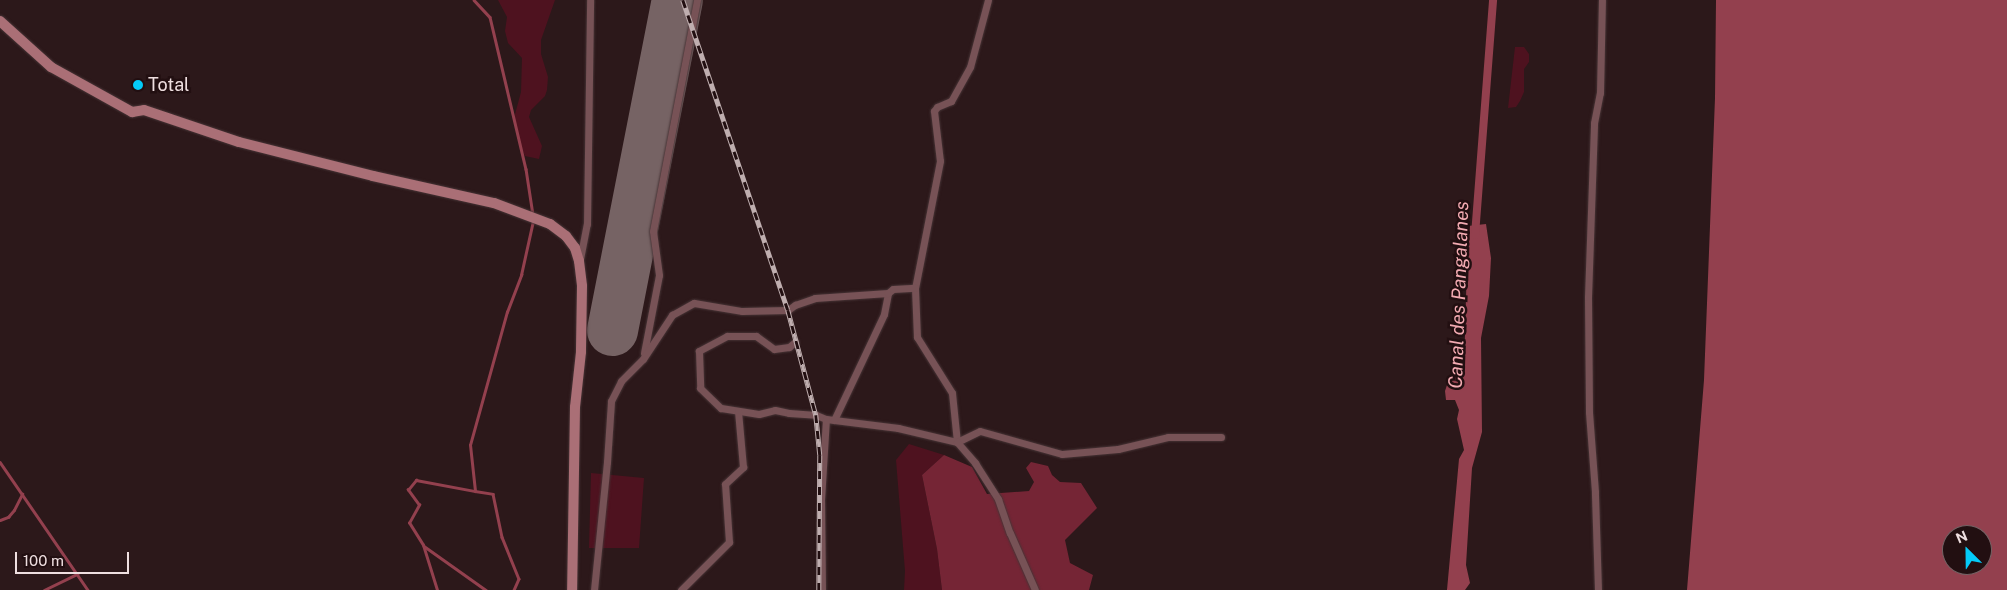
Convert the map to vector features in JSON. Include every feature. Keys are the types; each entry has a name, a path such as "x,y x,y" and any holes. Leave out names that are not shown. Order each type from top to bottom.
{"main road":[{"path":"0,21 51,67 132,112 144,110 239,142 494,203 550,224 566,236 575,248 579,261 582,286 581,342 575,407 572,590"}],"street":[{"path":"579,261 587,224 590,0"},
{"path":"643,358 659,275 653,231 654,222 697,0"},
{"path":"956,442 952,393 917,337 915,288 940,162 934,111 937,107 952,101 970,67 988,0"},
{"path":"1598,590 1596,492 1589,412 1588,297 1594,123 1600,93 1602,0"},
{"path":"594,590 607,462 610,401 621,381 643,358 672,315 694,302 742,311 788,310 795,305 815,298 888,293 893,290 915,288"},
{"path":"834,420 884,314 888,293"},
{"path":"795,342 789,347 774,350 756,336 727,336 699,352 700,388 721,408 759,414 775,410 789,414 816,415 826,419 898,428 956,442 975,463 998,499 1010,533 1035,590"},
{"path":"681,590 729,542 725,484 743,467 738,411"},
{"path":"822,590 821,500 826,419"},
{"path":"956,442 980,431 1062,454 1118,449 1168,437 1221,437"}],"shaded area":[{"path":"498,0 555,0 541,40 541,54 548,77 547,90 545,96 531,110 529,117 542,146 539,159 525,156 517,137 514,118 521,92 522,58 508,43 505,31 507,17"},
{"path":"1716,0 2007,0 2007,590 1687,590 1704,380 1715,98"},
{"path":"1515,47 1524,47 1529,54 1529,62 1524,69 1524,92 1520,101 1516,107 1508,108"},
{"path":"1486,224 1491,258 1489,296 1481,338 1482,432 1472,468 1466,565 1470,583 1465,590 1447,590 1459,459 1464,450 1457,419 1459,410 1455,400 1446,400 1445,391 1449,379 1464,370 1468,226"},
{"path":"909,444 944,455 922,475 937,549 942,590 904,590 905,571 896,460"},
{"path":"944,455 972,467 987,494 1029,491 1034,482 1026,468 1031,462 1048,466 1052,475 1060,482 1081,483 1097,508 1065,540 1070,563 1093,575 1089,590 942,590 937,549 922,475"},
{"path":"591,473 644,478 639,548 589,548"}],"waterway":[{"path":"474,0 490,17 526,169 533,215"},
{"name":"Canal des Pangalanes","path":"1475,235 1493,0"},
{"path":"437,590 423,545 409,523 419,505 408,490 416,480 475,491 470,445 507,312 521,275 533,221"},
{"path":"0,462 88,590"},
{"path":"475,491 493,494 502,537 519,579 514,590"},
{"path":"0,520 8,517 14,510 22,494"},
{"path":"424,546 486,590"},
{"path":"44,590 77,574"}],"runway":[{"path":"612,330 677,0"}],"railway":[{"path":"683,0 788,310 816,415 820,455 819,590"}],"place":[{"name":"Total","path":"138,85"}]}
